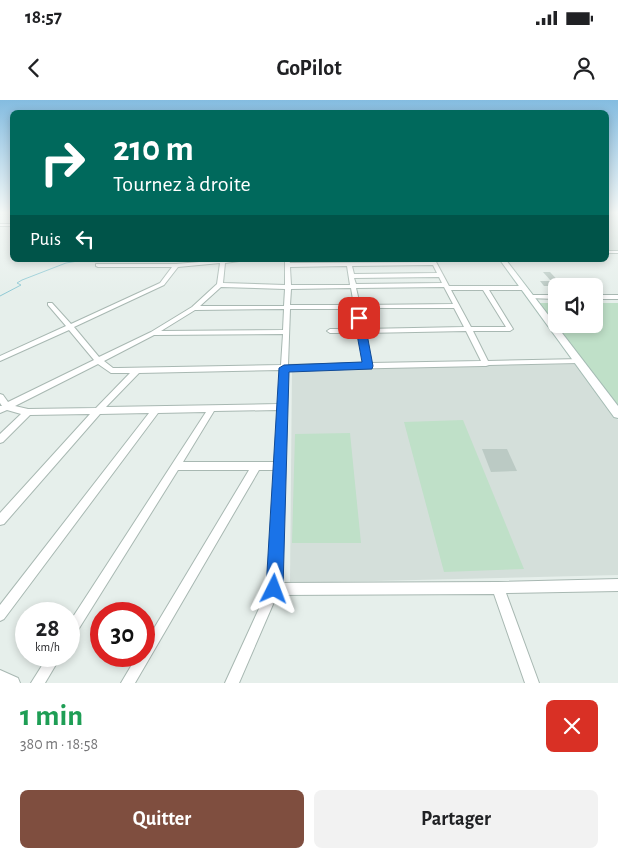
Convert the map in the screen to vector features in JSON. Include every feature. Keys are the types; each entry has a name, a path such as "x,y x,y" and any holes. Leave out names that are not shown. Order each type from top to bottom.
{"street":[{"path":"3,409 153,333 194,308 220,285 223,262 176,266 98,265"},
{"path":"232,683 274,589 281,466 288,287 287,262 433,262 486,364"},
{"path":"504,262 618,414"},
{"path":"344,263 351,276 368,366"},
{"path":"0,359 162,284 176,266"},
{"path":"351,276 440,275"},
{"path":"220,285 523,288"},
{"path":"330,330 510,329 485,288"},
{"path":"530,297 548,297"},
{"path":"603,297 618,297"},
{"path":"50,304 99,361 110,370 136,372 579,361"},
{"path":"194,308 456,306"},
{"path":"153,333 285,332"},
{"path":"0,520 97,412 136,372"},
{"path":"0,397 3,409"},
{"path":"3,409 28,412 97,412 282,407"},
{"path":"80,617 212,408"},
{"path":"0,615 156,409"},
{"path":"0,439 28,412"},
{"path":"175,466 281,466"},
{"path":"128,683 256,466"},
{"path":"274,589 498,588 618,585"},
{"path":"498,588 532,683"},
{"path":"38,683 47,667"},
{"path":"0,676 13,683"}],"shaded area":[{"path":"609,239 618,239 618,252 609,252"},
{"path":"576,364 618,420 618,575 290,583 292,369"}],"green space":[{"path":"539,303 548,303 548,315"},
{"path":"603,303 618,303 618,405 562,333 603,333"},
{"path":"463,420 524,569 444,572 404,422"},
{"path":"350,433 361,543 292,543 295,434"}],"building":[{"path":"543,272 550,272 556,278 548,278"},
{"path":"540,281 548,281 548,286 544,286"},
{"path":"482,449 507,449 517,471 491,472"}],"waterway":[{"path":"0,296 21,285 17,283 22,280 72,262"}],"route":[{"path":"274,589 284,368 368,366 359,318"}]}
